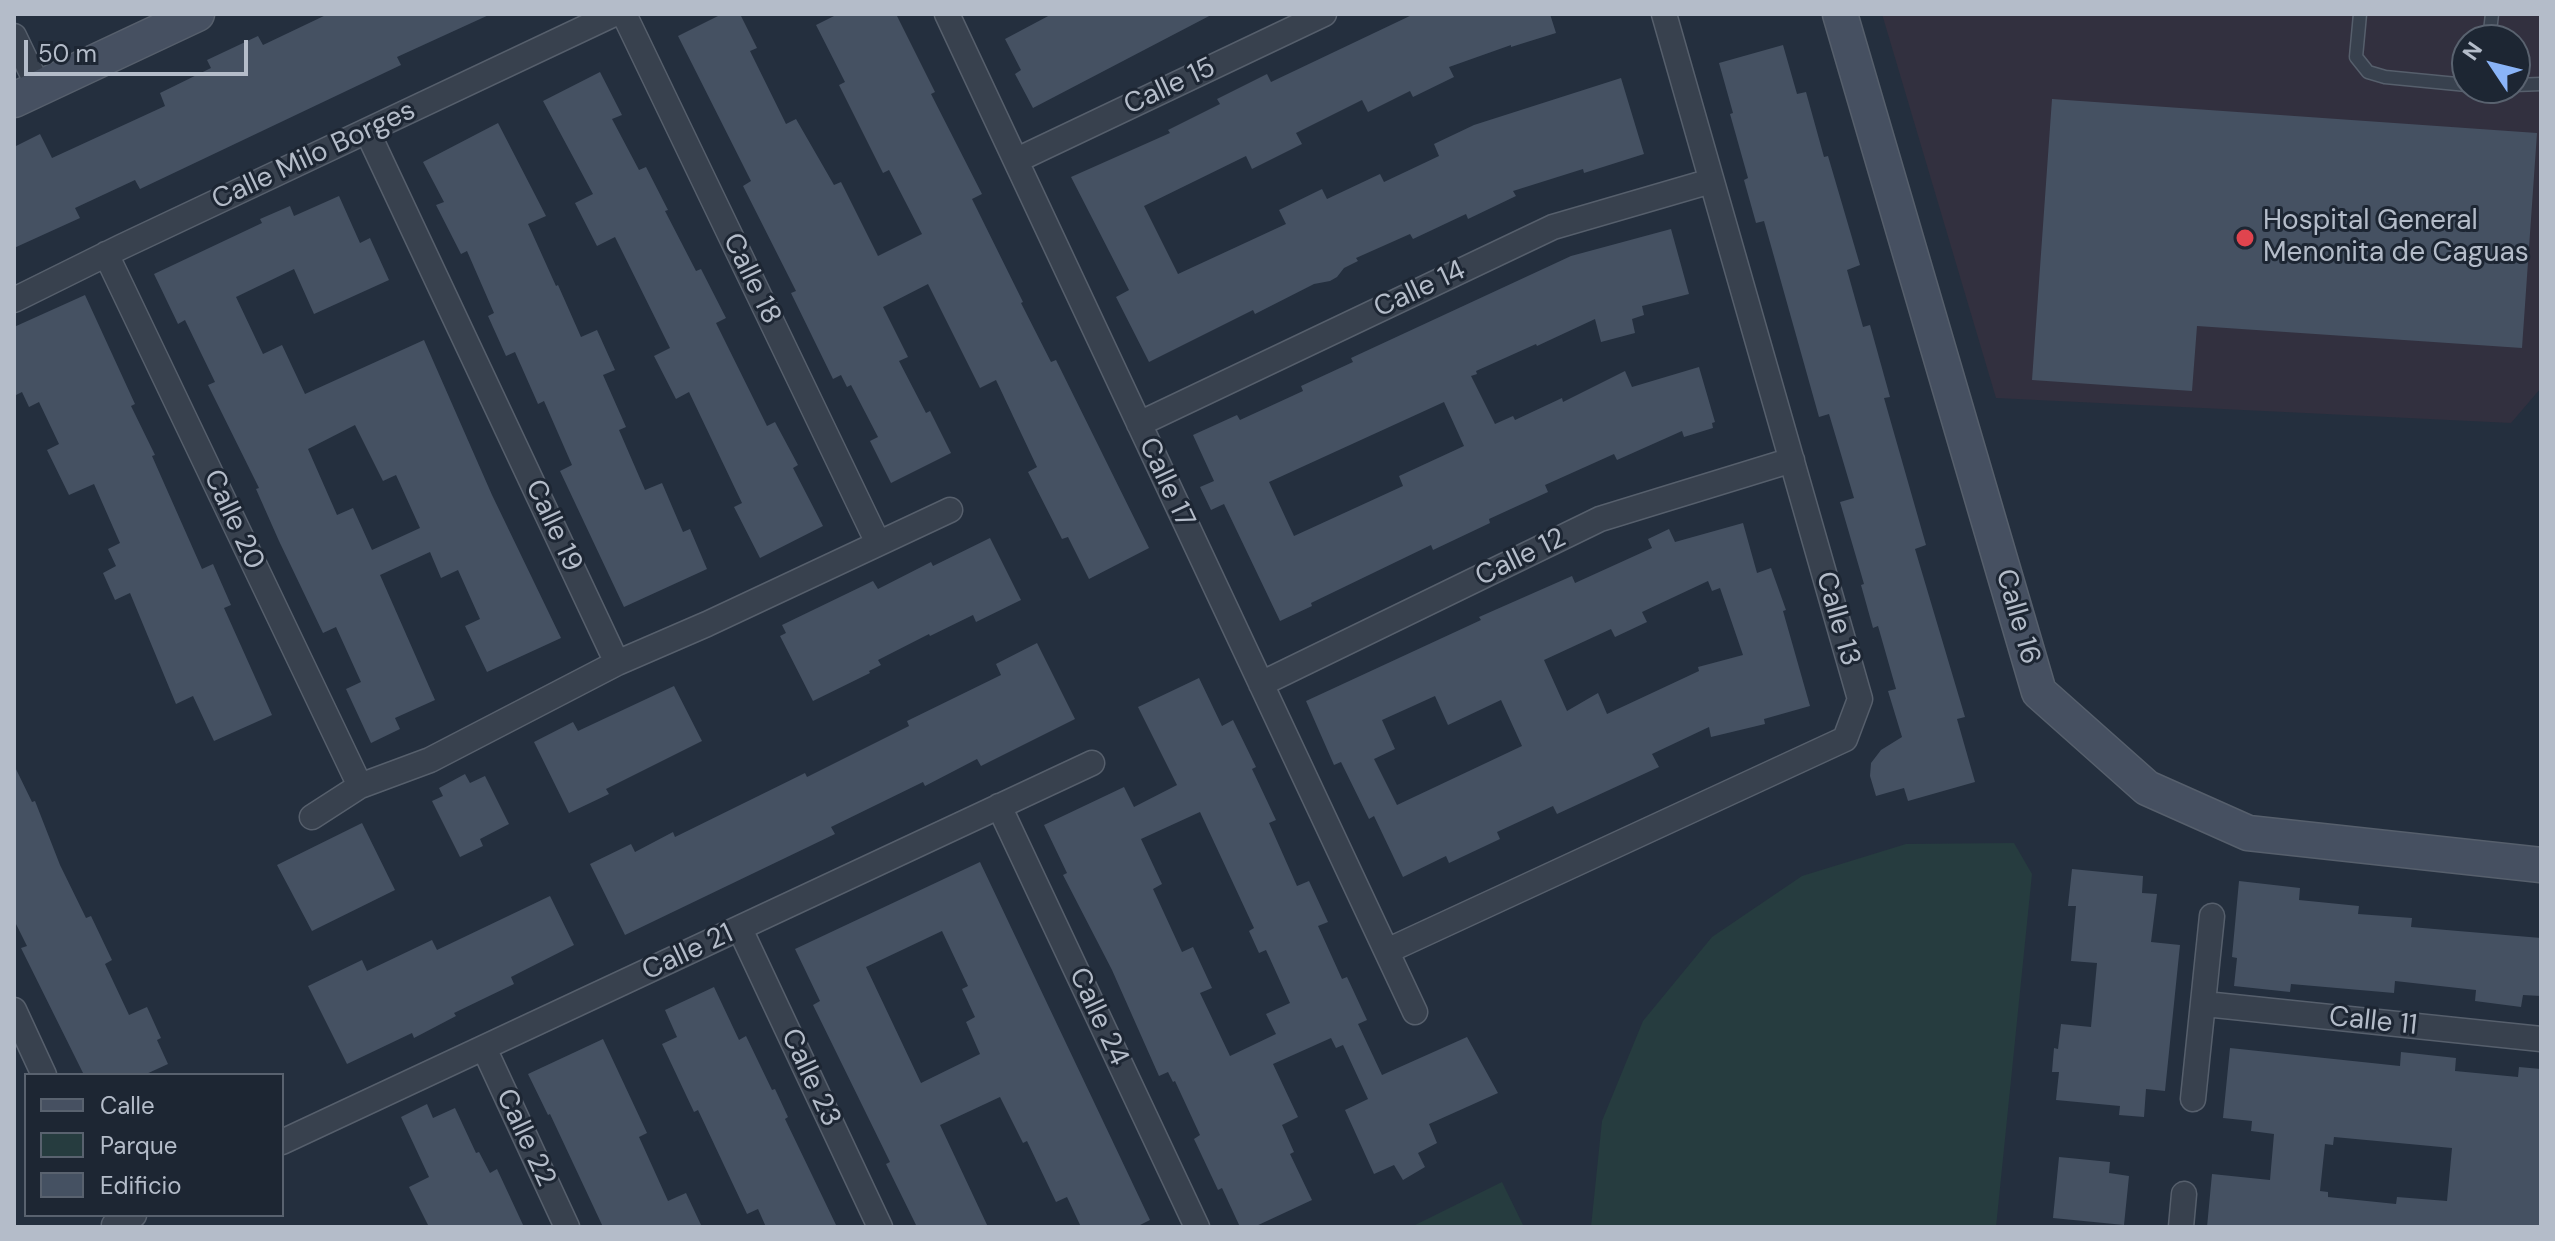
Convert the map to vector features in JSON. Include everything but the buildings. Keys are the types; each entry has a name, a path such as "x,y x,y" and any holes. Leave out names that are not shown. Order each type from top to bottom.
{"street":[{"path":"14,36 26,94 197,14"},
{"name":"Calle Milo Borges","path":"14,300 614,14"},
{"name":"Calle 18","path":"624,14 878,543"},
{"name":"Calle 17","path":"947,14 1415,1012"},
{"name":"Calle 15","path":"1017,160 1324,14"},
{"name":"Calle 13","path":"1387,951 1845,739 1860,699 1664,14"},
{"name":"Calle 16","path":"1840,14 2039,692 2147,788 2248,833 2541,865"},
{"name":"Calle 19","path":"367,131 617,663"},
{"name":"Calle 14","path":"1139,424 1553,227 1711,181"},
{"name":"Calle 20","path":"106,254 360,786"},
{"name":"Calle 12","path":"1261,684 1600,519 1792,460"},
{"path":"312,817 360,786 430,760 617,663 721,618 950,510"},
{"name":"Calle 21","path":"284,1141 1092,763"},
{"name":"Calle 24","path":"999,806 1197,1227"},
{"path":"2193,1099 2212,916"},
{"name":"Calle 23","path":"740,929 880,1227"},
{"name":"Calle 11","path":"2205,1004 2541,1039"},
{"path":"14,1010 43,1073"},
{"name":"Calle 22","path":"484,1048 567,1227"},
{"path":"2181,1227 2184,1194"}],"lane":[{"path":"2360,14 2356,57 2368,72 2385,77 2451,83"}],"shaded area":[{"name":"Hospital General Menonita de Caguas","path":"1882,14 2541,14 2541,388 2511,423 1996,398"}],"green space":[{"path":"2014,843 2032,874 1996,1227 1591,1227 1602,1121 1643,1021 1712,937 1802,876 1906,844"},
{"path":"1502,1182 1524,1227 1411,1227"}],"place":[{"name":"Hospital General Menonita de Caguas","path":"2245,238"}]}
